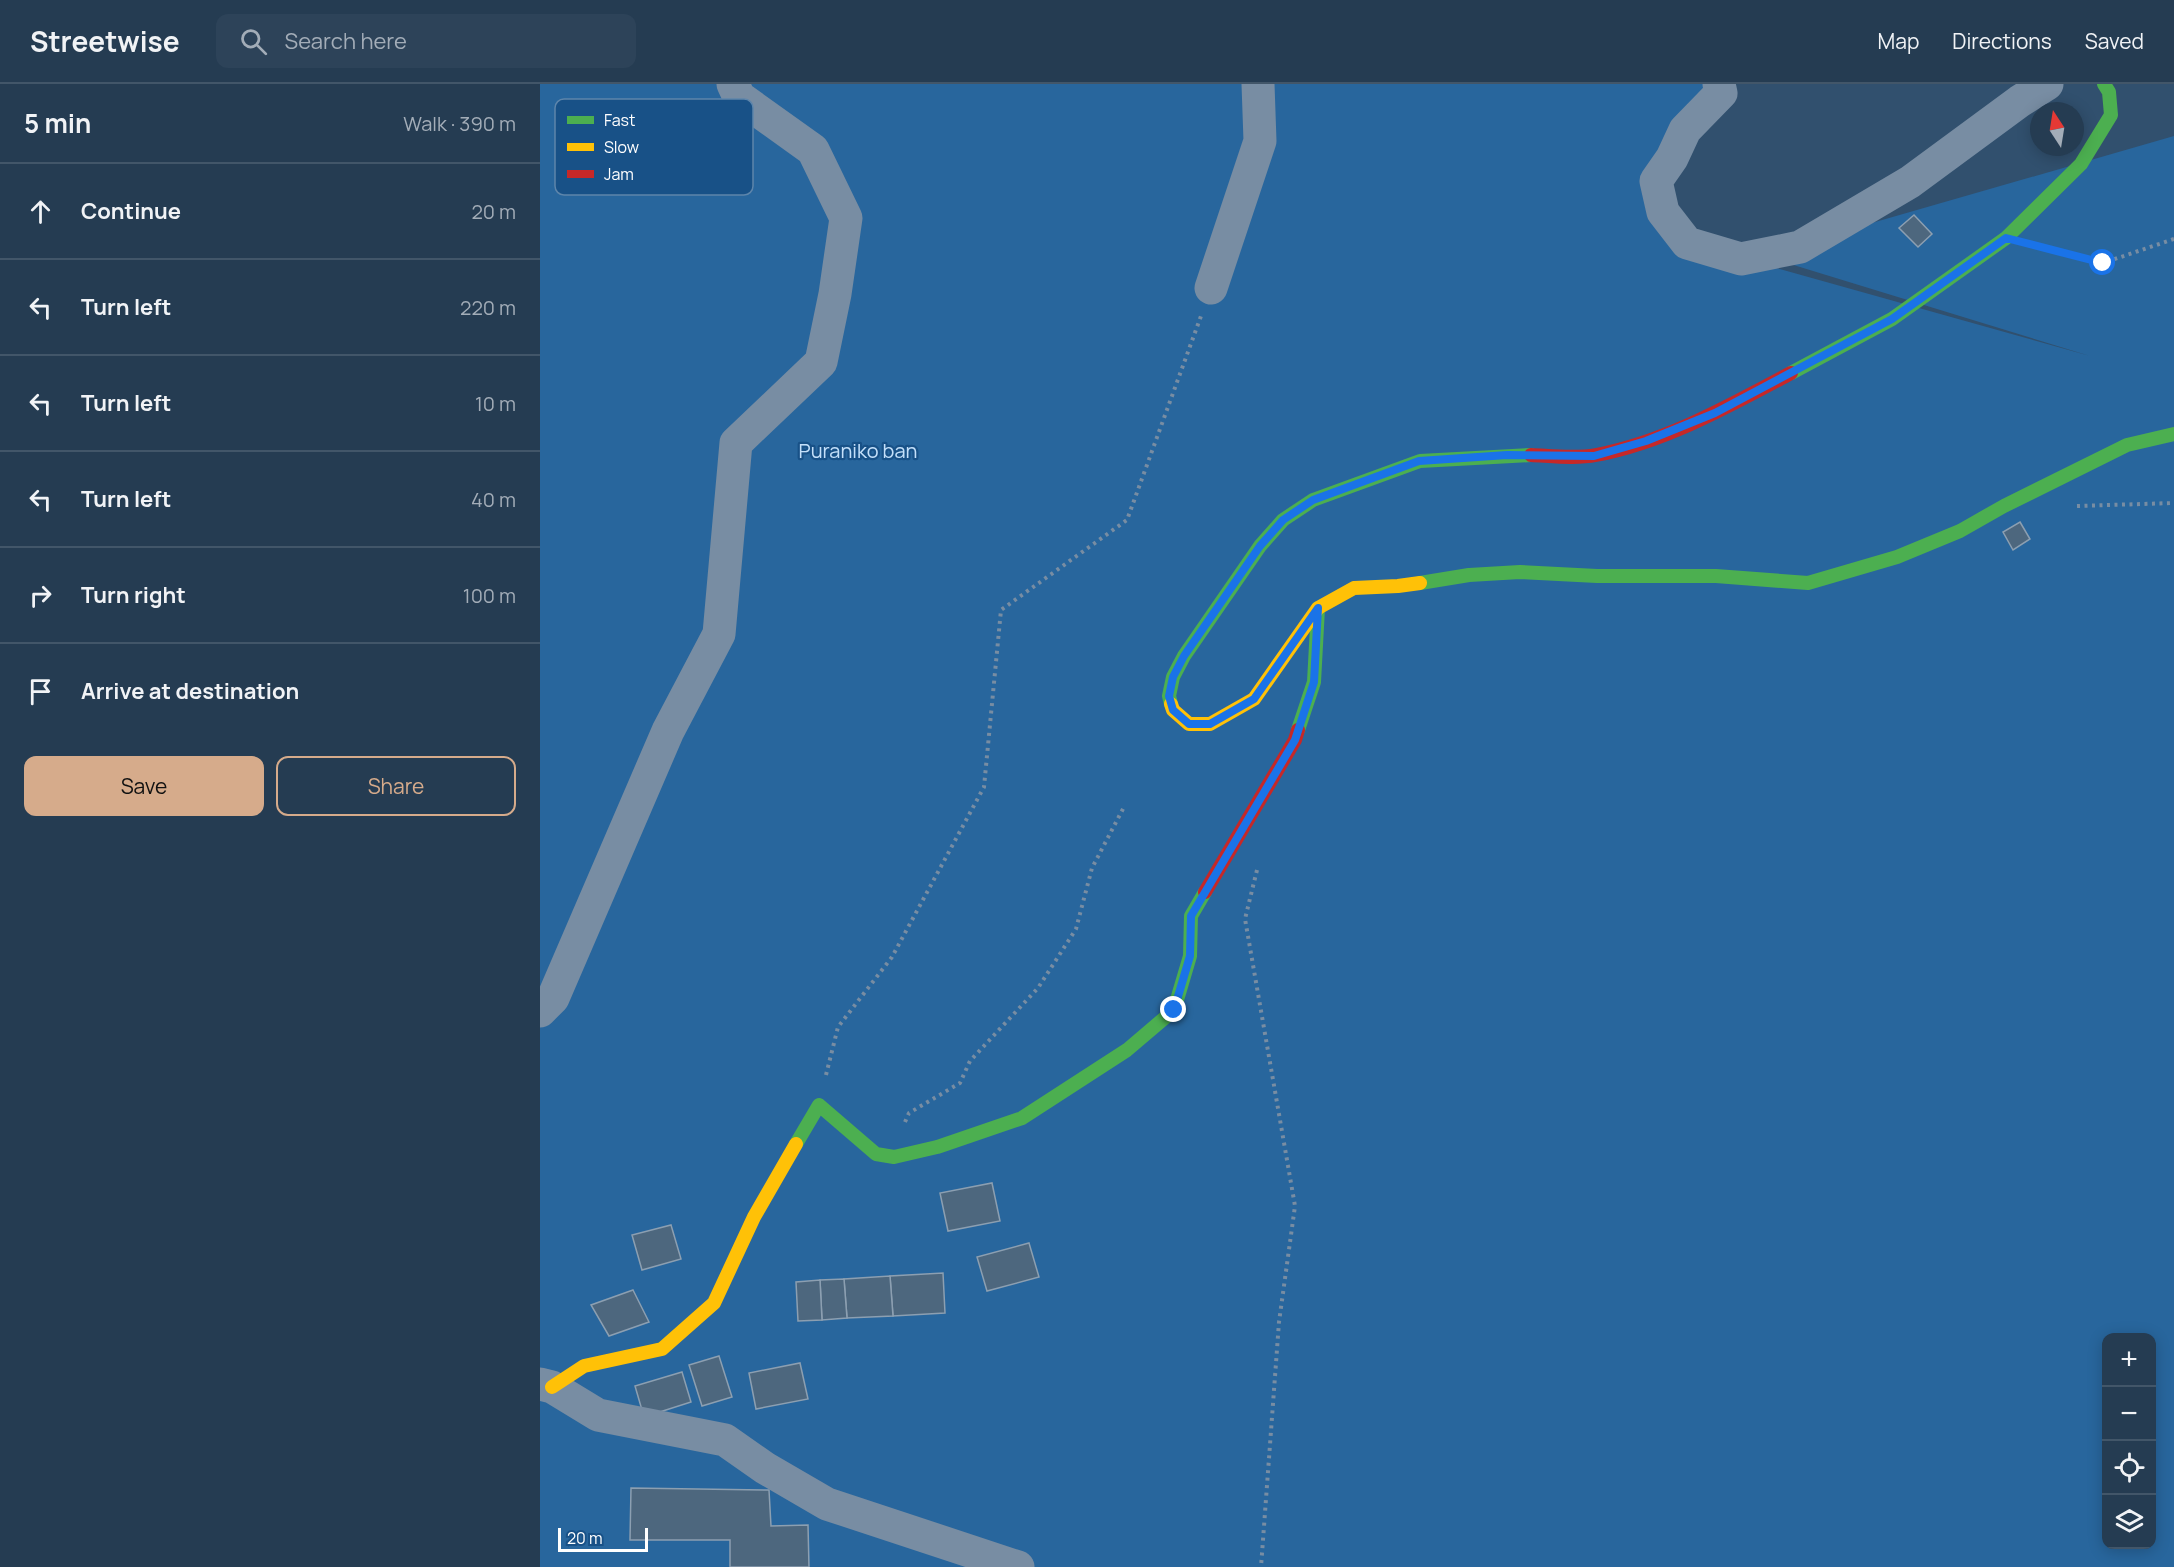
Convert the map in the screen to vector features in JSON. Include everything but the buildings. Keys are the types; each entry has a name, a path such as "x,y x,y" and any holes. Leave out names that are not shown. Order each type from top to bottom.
{"street":[{"path":"733,84 742,99"},
{"path":"1211,288 1260,141 1258,84"},
{"path":"1719,84 1720,93 1685,130 1672,158 1656,181 1664,212 1687,243 1741,259 1800,247 1910,182 2020,101 2047,84"},
{"path":"2104,84 2109,92 2111,115 2081,164 2006,238 1892,319 1715,413 1646,441 1594,456 1507,455 1419,461 1313,500 1283,520 1260,546 1184,656 1173,677 1169,696 1173,710 1189,724 1210,724 1254,699 1318,608 1354,588 1398,586 1469,575 1520,572 1597,576 1716,576 1808,583 1897,557 1960,531 2004,506 2127,445 2174,434"},
{"path":"540,1011 553,998 668,731 719,634 736,443 820,362 835,294 846,218 813,150 753,107"},
{"path":"546,1385 584,1365 662,1349 714,1303 754,1217 819,1105 876,1154 894,1157 937,1147 1022,1118 1127,1050 1174,1010 1190,956 1191,916 1295,740 1314,682 1318,608"},
{"path":"546,1385 598,1415 725,1440 765,1468 827,1504 1018,1567"}],"path":[{"path":"2006,238 2103,263 2174,239"},
{"path":"819,1105 838,1027 892,957 984,787 1001,610 1126,520 1211,288"},
{"path":"2071,507 2174,503"},
{"path":"894,1157 909,1113 960,1083 970,1061 1038,988 1076,930 1092,868 1125,805"},
{"path":"1259,859 1245,919 1295,1206 1279,1322 1261,1567"}],"green space":[{"name":"Puraniko ban","path":"540,84 1719,84 1656,181 1687,243 2090,356 1761,255 2174,136 2174,1567 540,1567"}],"traffic: fast":[{"path":"1791,373 1892,319 2006,238 2081,164 2111,115 2109,92 2104,84"},
{"path":"1420,583 1469,575 1520,572 1597,576 1716,576 1808,583 1897,557 1960,531 2004,506 2127,445 2174,434"},
{"path":"1171,704 1169,696 1173,677 1184,656 1260,546 1283,520 1313,500 1420,461 1531,455"},
{"path":"1298,730 1314,682 1318,608"},
{"path":"796,1144 819,1105 876,1154 894,1157 937,1147 1022,1118 1127,1050 1174,1010 1190,956 1191,916 1205,892"}],"traffic: slow":[{"path":"1171,704 1173,710 1189,724 1210,724 1254,699 1318,608 1354,588 1420,583"},
{"path":"552,1387 584,1366 662,1349 714,1303 754,1217 796,1144"}],"traffic: jam":[{"path":"1531,455 1588,456 1622,449 1696,422 1791,373"},
{"path":"1205,892 1295,740 1298,730"}],"route":[{"path":"1174,1010 1190,956 1191,916 1295,740 1314,682 1318,608 1254,699 1210,724 1189,724 1173,710 1169,696 1173,677 1184,656 1260,546 1283,520 1313,500 1419,461 1507,455 1594,456 1646,441 1715,413 1892,319 2006,238 2103,263"}]}
